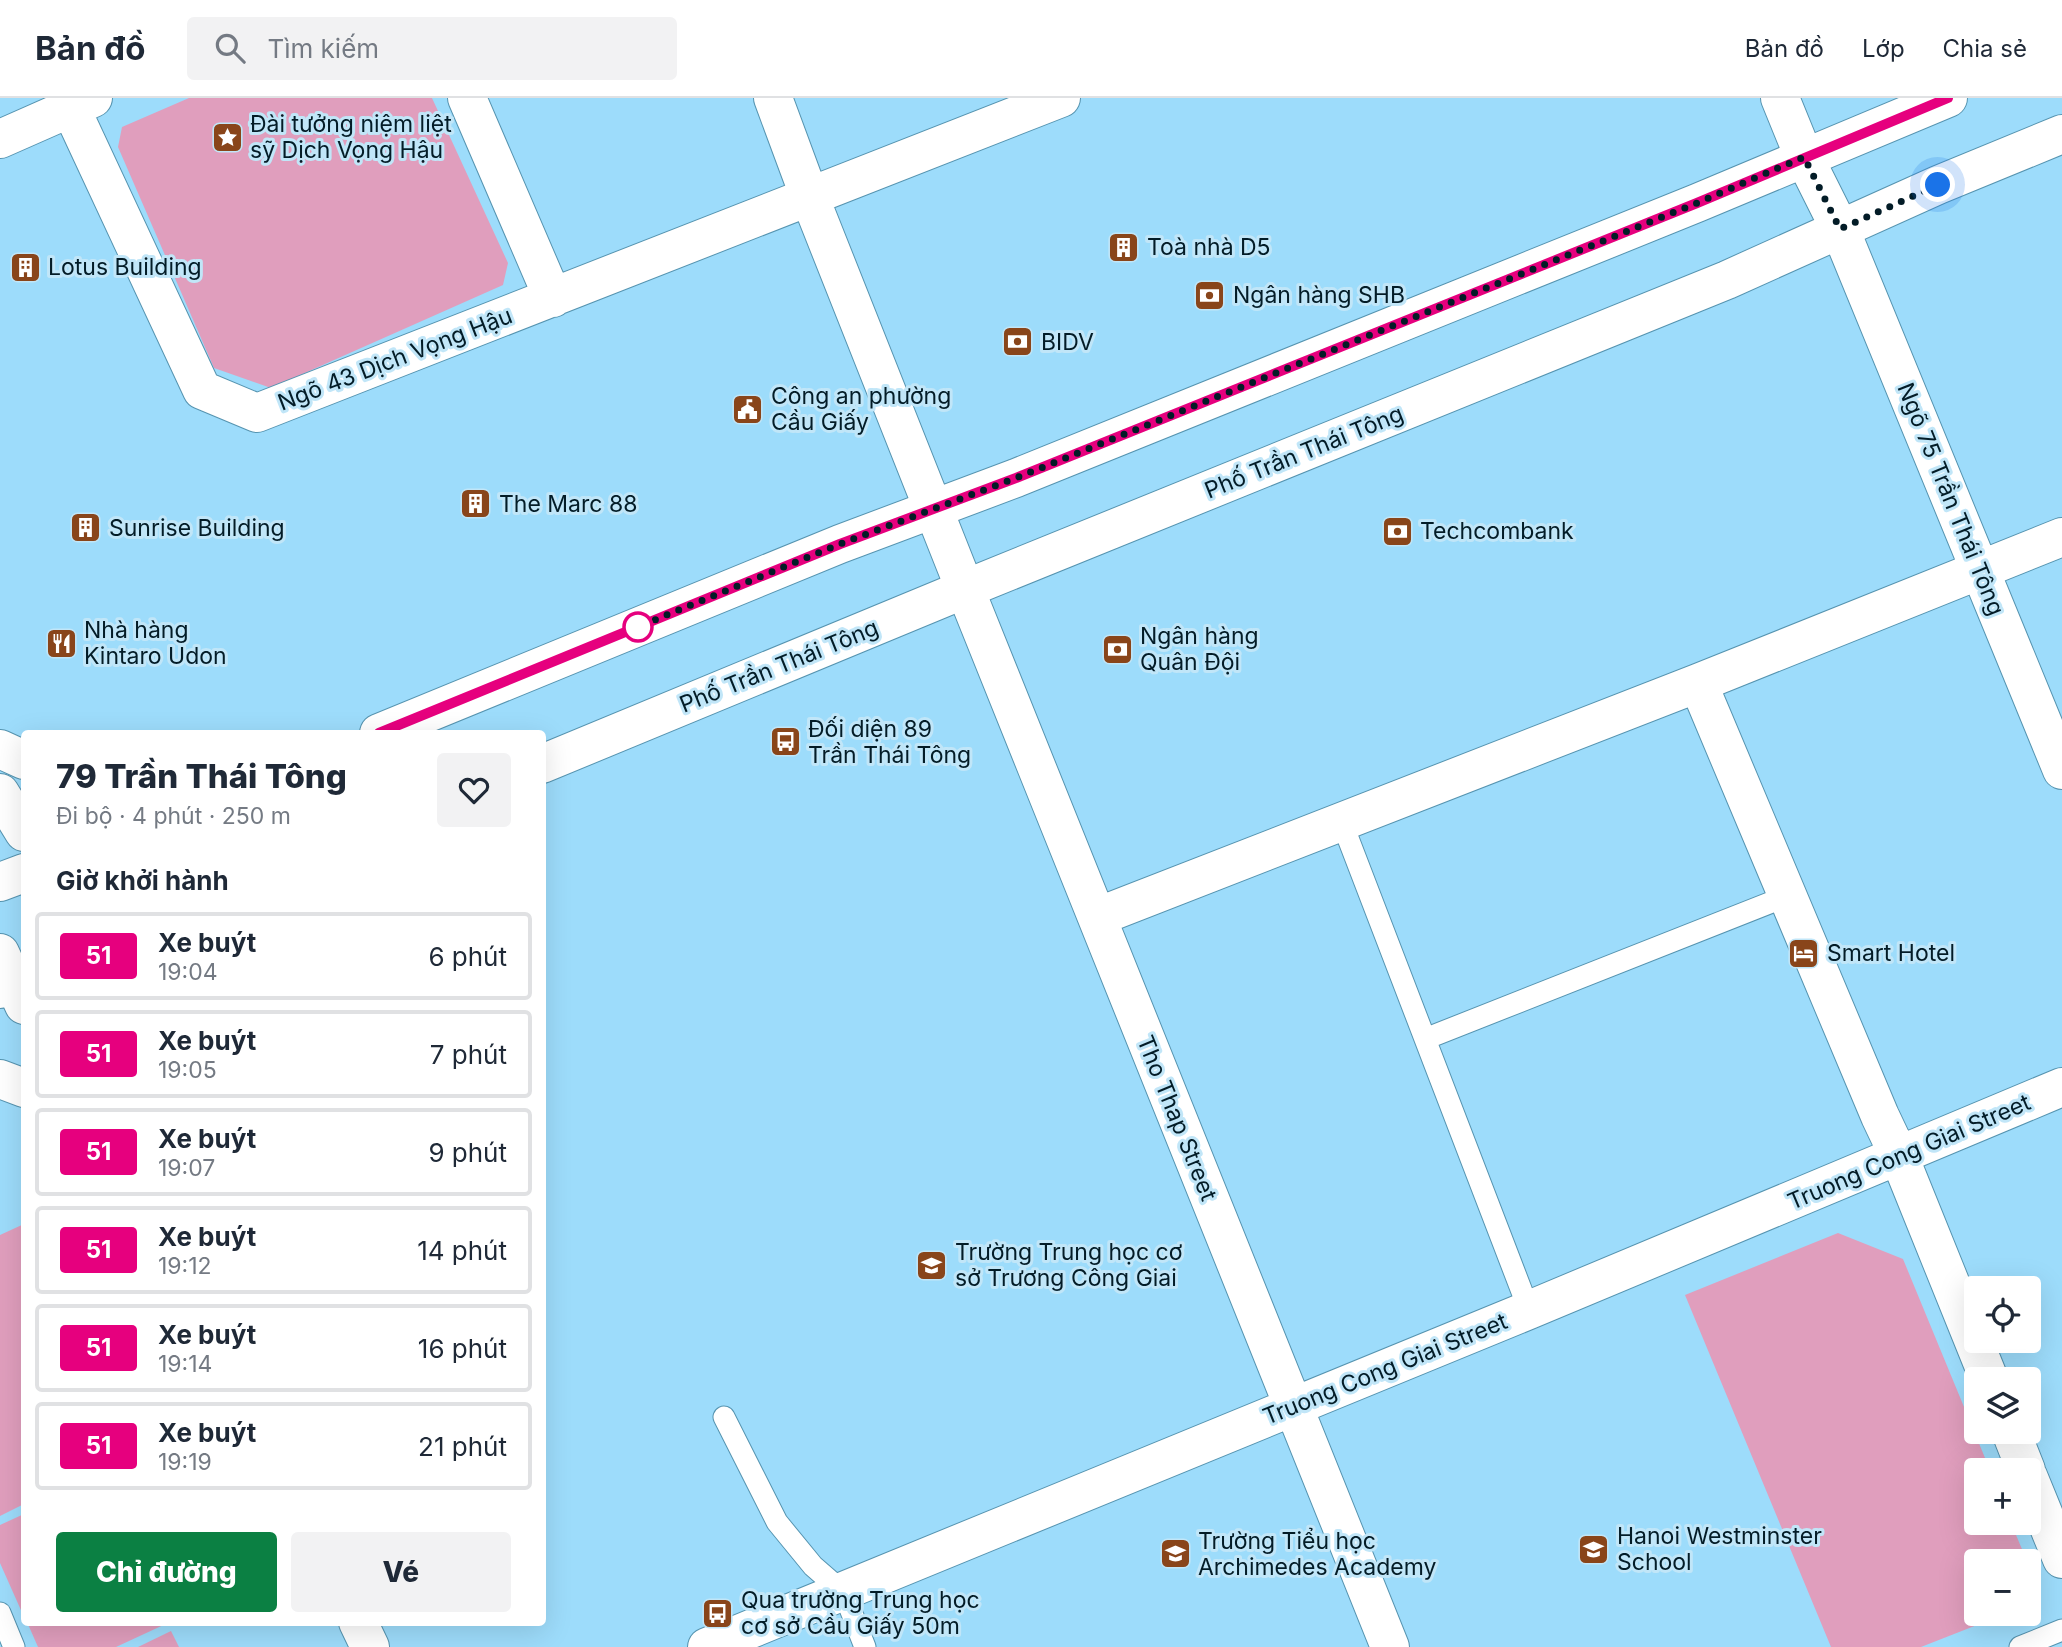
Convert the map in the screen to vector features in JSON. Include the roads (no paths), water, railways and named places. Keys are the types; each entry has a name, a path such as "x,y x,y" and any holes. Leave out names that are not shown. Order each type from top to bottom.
{"street":[{"path":"467,98 553,298"},
{"name":"Tho Thap Street","path":"773,98 965,589 1390,1647"},
{"name":"Ngõ 75 Trần Thái Tông","path":"1780,98 1804,157 1840,229 2062,770"},
{"path":"386,730 840,544 934,509 1684,208 1948,98"},
{"path":"0,139 76,101"},
{"name":"Ngõ 43 Dịch Vọng Hậu","path":"76,101 202,390 257,413 810,198 1047,101"},
{"name":"Phố Trần Thái Tông","path":"546,762 1727,280 2062,134"},
{"path":"1097,917 1340,820 1698,683 2062,537"},
{"path":"1698,683 1899,1156 1984,1367"},
{"path":"0,749 21,759"},
{"path":"0,793 21,827"},
{"path":"0,882 21,874"},
{"path":"0,1079 21,1087"},
{"name":"Truong Cong Giai Street","path":"707,1647 1529,1310 2062,1087"},
{"path":"2041,1507 2062,1559"},
{"path":"360,1626 370,1647"}],"lane":[{"path":"1340,820 1529,1310"},
{"path":"1425,1039 1787,896"},
{"path":"724,1417 777,1522 813,1566 844,1593 865,1647"},
{"path":"1,1620 14,1647"},
{"path":"2020,1647 2062,1630"}],"place":[{"name":"Đài tưởng niệm liệt sỹ Dịch Vọng Hậu","path":"227,137"},
{"name":"Toà nhà D5","path":"1124,247"},
{"name":"Lotus Building","path":"25,267"},
{"name":"Ngân hàng SHB","path":"1210,295"},
{"name":"BIDV","path":"1018,342"},
{"name":"Công an phường Cầu Giấy","path":"748,409"},
{"name":"The Marc 88","path":"476,504"},
{"name":"Sunrise Building","path":"86,528"},
{"name":"Techcombank","path":"1397,531"},
{"name":"Nhà hàng Kintaro Udon","path":"61,643"},
{"name":"Ngân hàng Quân Đội","path":"1117,649"},
{"name":"Đối diện 89 Trần Thái Tông","path":"785,742"},
{"name":"Smart Hotel","path":"1804,953"},
{"name":"Trường Trung học cơ sở Trương Công Giai","path":"932,1265"},
{"name":"Hanoi Westminster School","path":"1594,1549"},
{"name":"Trường Tiểu học Archimedes Academy","path":"1175,1554"},
{"name":"Qua trường Trung học cơ sở Cầu Giấy 50m","path":"718,1613"}]}
